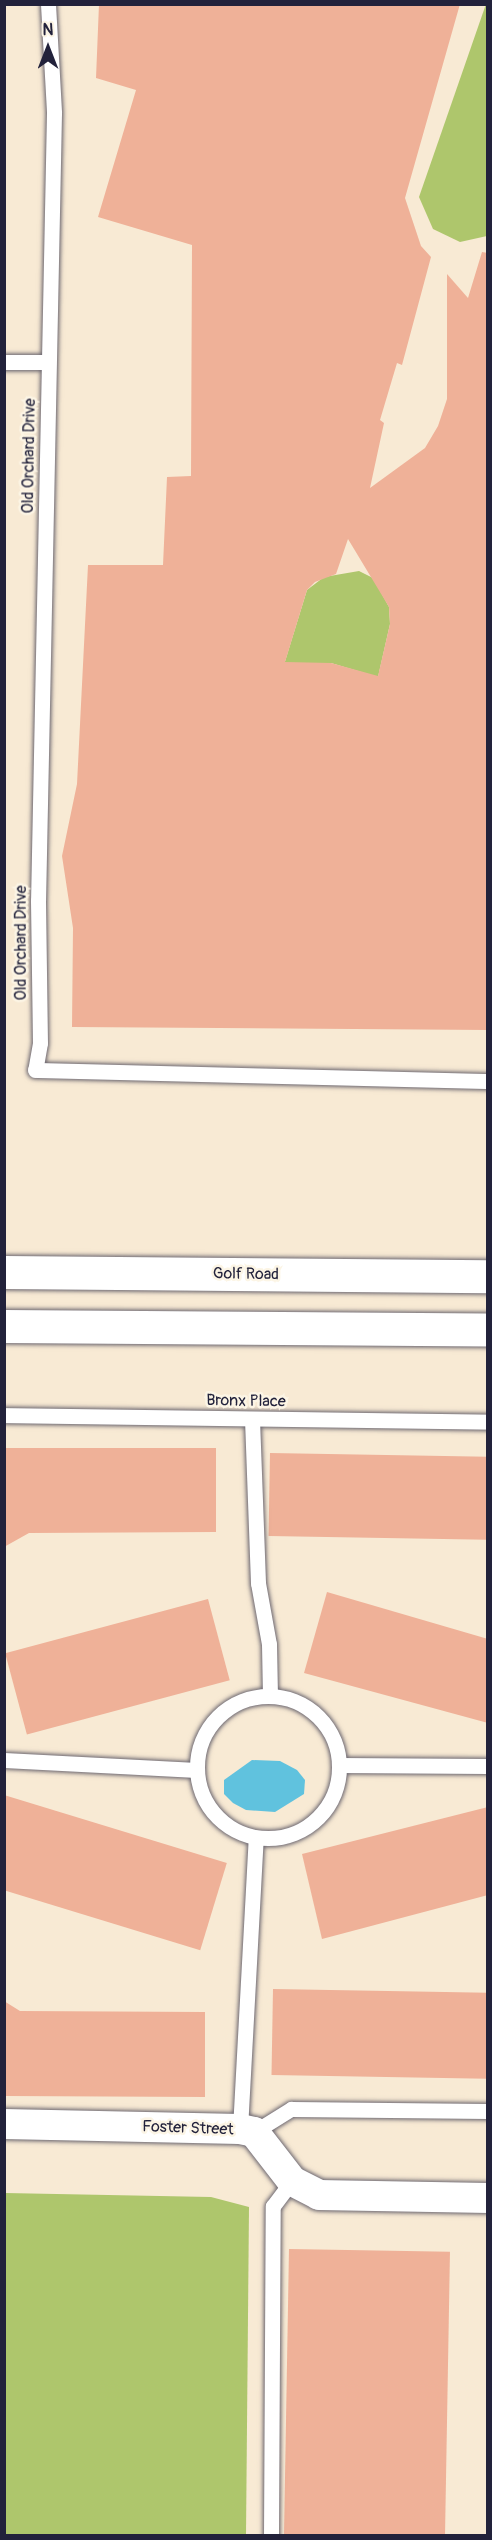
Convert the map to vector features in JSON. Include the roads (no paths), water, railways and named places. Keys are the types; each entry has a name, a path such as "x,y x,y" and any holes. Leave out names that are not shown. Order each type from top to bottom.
{"main road":[{"name":"Golf Road","path":"4,1272 488,1276"},
{"path":"4,1326 488,1329"}],"street":[{"name":"Foster Street","path":"4,2124 247,2130 292,2181 319,2195 488,2198"}],"lane":[{"name":"Old Orchard Drive","path":"48,4 54,113 38,901 40,1043 35,1071 488,1082"},
{"path":"4,362 48,362"},
{"name":"Bronx Place","path":"4,1415 488,1422"},
{"path":"252,1419 258,1583 268,1644 270,1695"},
{"path":"270,1695 292,1699 326,1725 336,1744 339,1765 337,1786 328,1805 315,1820 277,1837 256,1837 238,1831 215,1813 200,1789 196,1770 205,1732 217,1716 251,1697 270,1695"},
{"path":"4,1760 196,1770"},
{"path":"339,1765 488,1766"},
{"path":"256,1837 247,2130 291,2109 488,2111"},
{"path":"271,2535 273,2206 292,2181"}],"water":[{"path":"252,1760 280,1761 297,1770 305,1780 304,1794 275,1812 246,1810 233,1803 224,1794 224,1780"}]}
